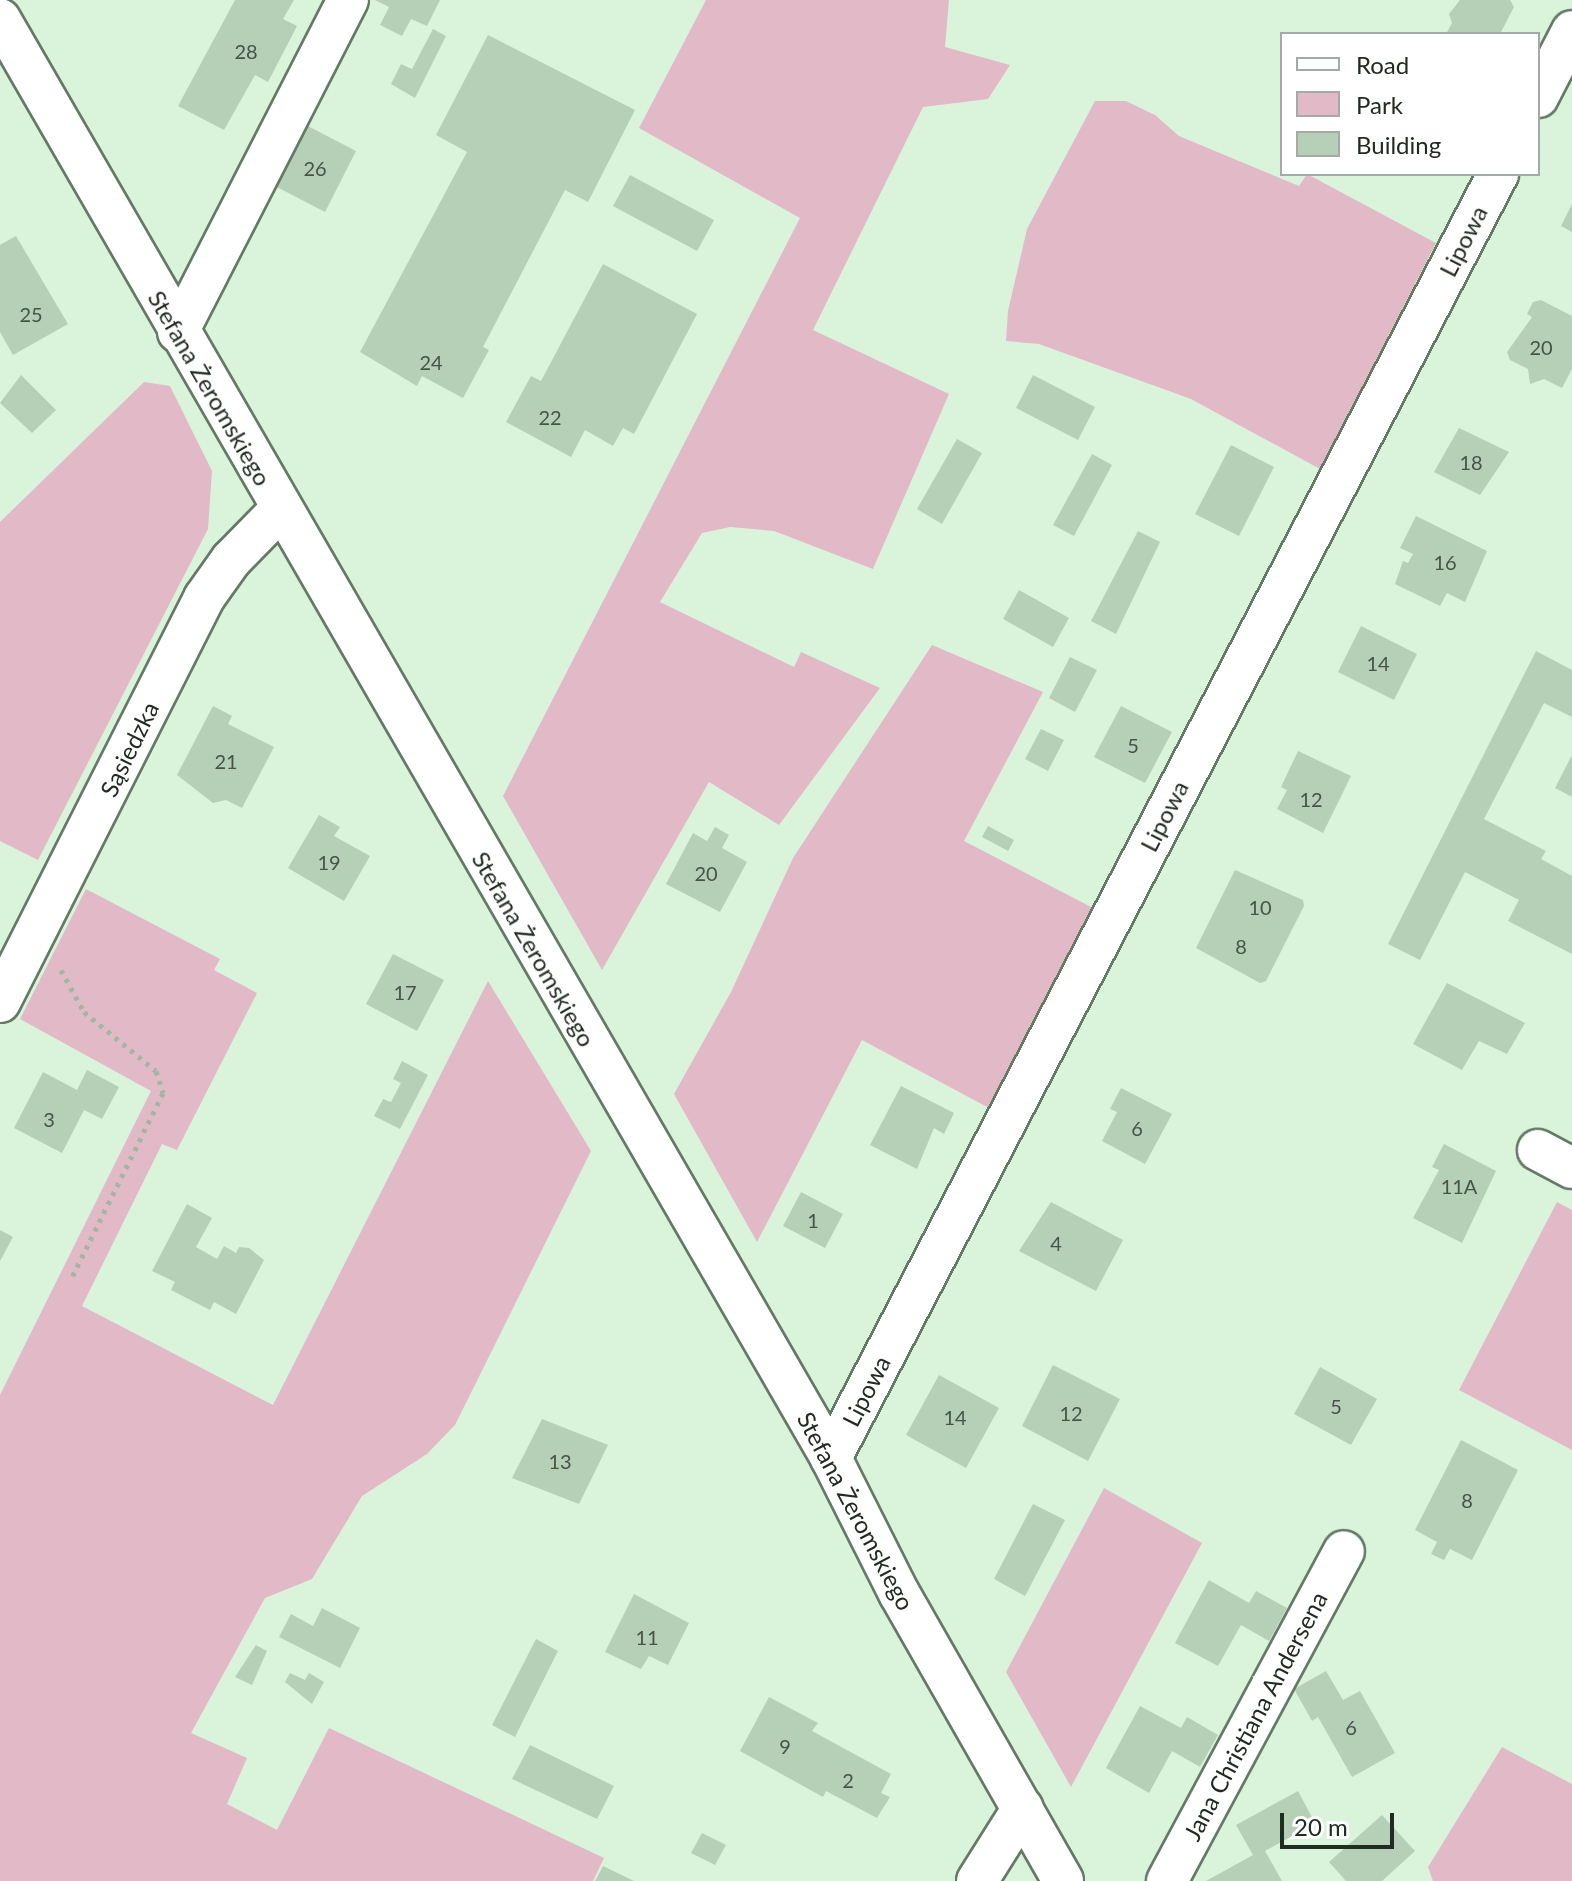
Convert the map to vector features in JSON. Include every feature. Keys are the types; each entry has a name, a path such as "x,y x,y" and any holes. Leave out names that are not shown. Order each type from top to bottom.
{"street":[{"path":"178,332 348,0"},
{"name":"Stefana Żeromskiego","path":"0,19 280,510 831,1458 899,1593 1063,1881"},
{"path":"1540,93 1572,31"},
{"name":"Lipowa","path":"831,1458 1497,176"},
{"name":"Sąsiedzka","path":"0,1002 52,906 204,598 216,577 280,510"},
{"name":"Jana Christiana Andersena","path":"1167,1881 1344,1551"},
{"path":"977,1881 1023,1808"}],"path":[{"path":"52,906 65,985 102,1029 131,1046 156,1071 163,1093 70,1281"}],"green space":[{"path":"706,0 949,0 945,47 1010,65 988,99 923,107 813,330 949,394 873,569 774,531 730,527 702,533 660,602 794,667 801,652 880,688 779,825 709,782 602,970 503,796 800,218 639,128"},
{"path":"1095,101 1126,101 1155,115 1179,136 1299,186 1306,176 1311,176 1436,243 1320,469 1191,399 1039,344 1006,341 1008,311 1027,229"},
{"path":"144,382 170,386 212,471 208,529 38,860 0,841 0,522"},
{"path":"932,645 1043,692 964,841 1093,908 989,1108 862,1040 757,1242 674,1094 731,992 793,858"},
{"path":"86,889 220,959 214,970 257,993 177,1150 162,1144 82,1306 273,1405 488,981 591,1151 455,1425 427,1454 362,1496 312,1579 265,1598 191,1733 247,1758 227,1804 277,1830 329,1728 604,1858 593,1881 0,1881 0,1395 151,1091 20,1019"},
{"path":"1557,1202 1572,1210 1572,1450 1459,1390"},
{"path":"1104,1488 1202,1543 1071,1787 1006,1672"},
{"path":"1502,1747 1572,1784 1572,1881 1433,1881 1428,1867"}],"building":[{"path":"235,0 294,0 283,19 297,26 268,82 255,75 224,130 178,106"},
{"path":"375,0 440,0 427,26 411,19 402,36 380,25 389,7"},
{"path":"1460,0 1510,0 1514,7 1501,32 1447,32 1452,23 1449,14"},
{"path":"433,29 446,36 415,98 391,84 401,64 412,69"},
{"path":"488,35 635,110 588,202 565,190 483,347 489,350 463,398 422,376 417,386 360,352 467,152 436,135"},
{"path":"304,124 356,151 325,212 273,185"},
{"path":"630,175 714,220 697,251 613,206"},
{"path":"1572,204 1572,232 1561,226"},
{"path":"16,236 68,324 13,355 0,332 0,245"},
{"path":"603,264 697,314 634,434 623,428 613,446 585,430 571,457 506,422 531,376 541,381"},
{"path":"1541,300 1572,316 1572,369 1562,388 1544,379 1530,384 1528,369 1510,360 1507,352 1532,317 1527,314 1533,302"},
{"path":"21,375 56,410 32,433 0,403"},
{"path":"1033,375 1095,407 1078,440 1016,408"},
{"path":"1459,428 1509,452 1480,495 1434,472"},
{"path":"957,439 982,453 942,524 917,509"},
{"path":"1231,445 1274,467 1239,536 1195,514"},
{"path":"1092,454 1112,465 1074,536 1053,525"},
{"path":"1416,516 1487,551 1465,602 1447,593 1440,606 1395,584 1403,561 1408,563 1413,554 1400,548"},
{"path":"1138,531 1160,542 1116,634 1091,621"},
{"path":"1019,590 1069,618 1053,647 1003,619"},
{"path":"1361,626 1417,654 1394,700 1338,672"},
{"path":"1536,651 1572,670 1572,717 1544,703 1484,819 1546,851 1541,859 1572,876 1572,954 1508,921 1519,900 1465,872 1420,960 1388,944"},
{"path":"1070,657 1097,670 1075,712 1049,698"},
{"path":"213,706 232,716 228,724 274,747 242,808 226,800 213,803 177,775"},
{"path":"1121,706 1172,732 1145,783 1094,757"},
{"path":"1041,729 1064,740 1048,771 1025,759"},
{"path":"1298,751 1351,776 1323,833 1277,809 1287,790 1281,787"},
{"path":"1572,755 1572,797 1555,788"},
{"path":"319,815 340,827 334,836 370,856 344,901 288,868"},
{"path":"988,826 1014,840 1008,851 982,837"},
{"path":"715,827 729,835 722,848 747,862 720,912 666,884 693,833 707,841"},
{"path":"1235,870 1303,900 1304,906 1266,981 1260,983 1196,948"},
{"path":"393,954 444,980 417,1031 366,1004"},
{"path":"1447,983 1525,1023 1507,1054 1479,1041 1462,1070 1413,1044"},
{"path":"402,1061 428,1075 400,1129 374,1116 383,1099 391,1102 401,1083 393,1079"},
{"path":"87,1070 119,1087 102,1119 84,1110 62,1153 14,1128 43,1072 77,1090"},
{"path":"901,1086 954,1113 944,1134 934,1128 917,1169 870,1145"},
{"path":"1121,1088 1172,1114 1145,1164 1102,1141 1117,1112 1110,1109"},
{"path":"1444,1144 1496,1171 1462,1243 1413,1218 1439,1170 1432,1167"},
{"path":"801,1192 843,1214 825,1248 783,1226"},
{"path":"1051,1202 1123,1240 1096,1291 1019,1251"},
{"path":"187,1204 212,1218 196,1247 217,1259 224,1246 236,1253 239,1247 249,1248 264,1260 236,1314 214,1302 210,1310 171,1290 175,1282 152,1271"},
{"path":"0,1230 13,1237 0,1261"},
{"path":"1053,1365 1120,1399 1088,1461 1022,1426"},
{"path":"1320,1367 1377,1399 1351,1445 1294,1414"},
{"path":"939,1375 999,1408 966,1468 906,1435"},
{"path":"542,1419 608,1445 579,1504 512,1478"},
{"path":"1461,1440 1518,1470 1472,1560 1450,1549 1444,1560 1431,1554 1437,1542 1415,1530"},
{"path":"1033,1504 1065,1520 1025,1596 994,1579"},
{"path":"1209,1580 1249,1603 1256,1591 1287,1608 1269,1641 1241,1625 1218,1666 1175,1643"},
{"path":"634,1594 689,1623 668,1665 649,1656 641,1669 605,1652"},
{"path":"322,1608 360,1628 340,1668 279,1637 291,1614 313,1626"},
{"path":"536,1639 558,1651 515,1737 492,1725"},
{"path":"256,1645 267,1651 252,1685 235,1677"},
{"path":"1326,1671 1343,1700 1360,1691 1395,1753 1352,1777 1318,1717 1312,1721 1294,1689"},
{"path":"290,1673 305,1680 309,1673 324,1682 312,1704 285,1682"},
{"path":"769,1697 818,1723 812,1731 891,1774 881,1793 890,1797 877,1818 826,1791 823,1797 740,1751"},
{"path":"1140,1706 1181,1728 1187,1717 1218,1735 1200,1767 1172,1751 1149,1793 1106,1768"},
{"path":"530,1745 614,1786 597,1819 512,1779"},
{"path":"1298,1791 1315,1823 1265,1851 1282,1881 1206,1881 1253,1855 1236,1825"},
{"path":"1382,1815 1415,1851 1382,1881 1346,1881 1329,1862"},
{"path":"702,1833 726,1845 715,1865 691,1853"},
{"path":"603,1866 634,1881 595,1881"}]}
